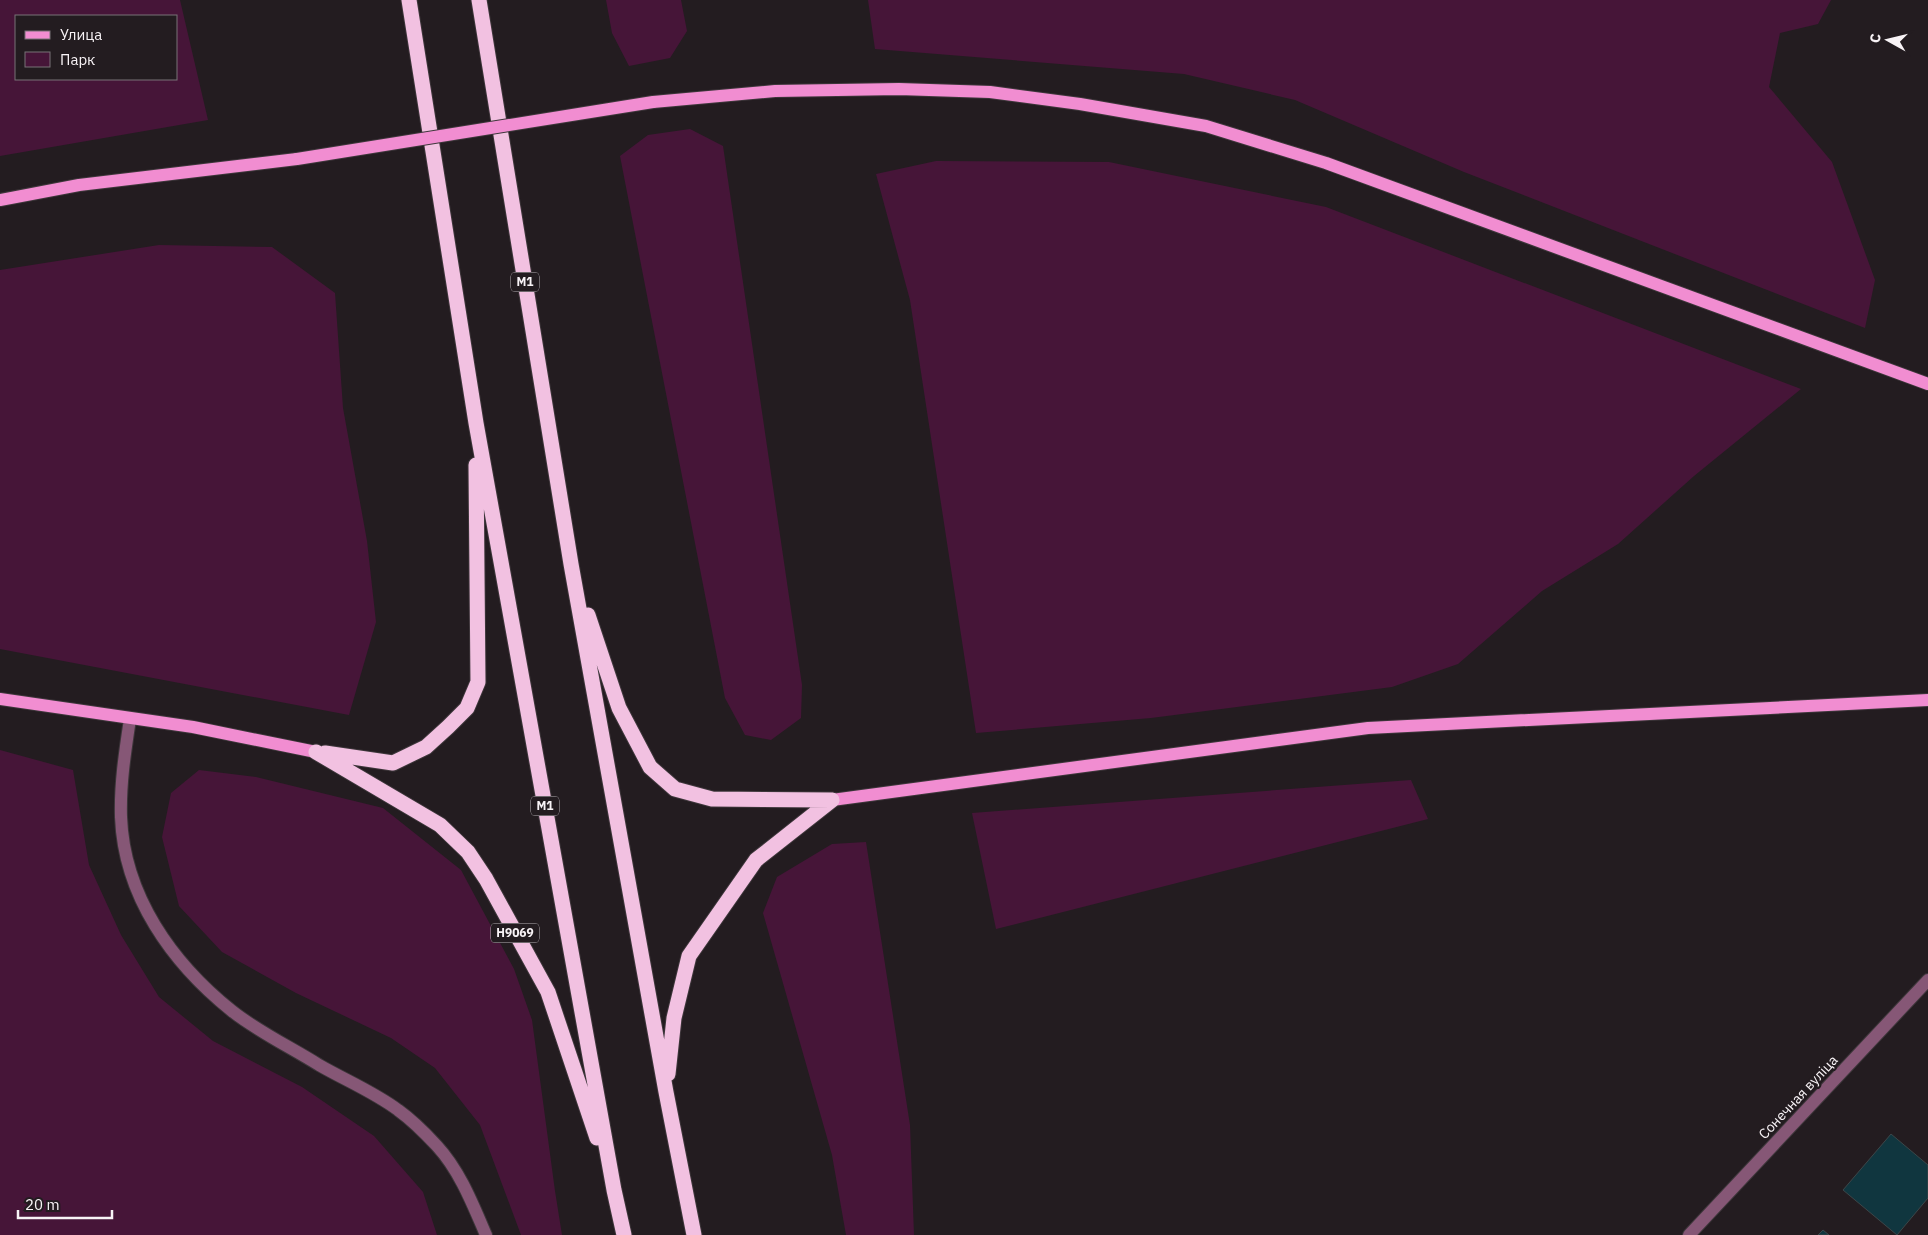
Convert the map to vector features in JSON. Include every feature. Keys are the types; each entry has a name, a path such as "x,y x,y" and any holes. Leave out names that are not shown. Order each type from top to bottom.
{"highway":[{"name":"М1","path":"409,0 476,423 614,1190 624,1235"},
{"name":"М1","path":"478,0 571,564 666,1092 694,1235"},
{"name":"Н9069","path":"316,752 393,763 426,747 467,708 478,682 476,423"},
{"path":"571,564 619,708 650,767 675,789 712,799 832,800"},
{"name":"Н9069","path":"316,752 440,825 468,852 486,879 548,992 614,1190"},
{"path":"666,1092 674,1018 690,956 756,860 832,800"}],"main road":[{"path":"0,200 80,185 297,159 652,102 775,91 899,89 990,92 1080,104 1206,126 1326,163 1928,384"},
{"name":"Н9069","path":"0,699 193,727 316,752"},
{"path":"832,800 1368,728 1928,700"}],"street":[{"path":"130,719 121,780 121,819 128,863 144,906 166,944 195,978 233,1012 398,1110 420,1129 438,1147 456,1171 486,1235"},
{"name":"Сонечная вуліца","path":"1690,1235 1928,980"}],"green space":[{"path":"0,0 180,0 208,120 0,156"},
{"path":"606,0 681,0 687,31 670,58 629,66 612,33"},
{"path":"868,0 1831,0 1818,24 1780,33 1769,87 1832,162 1875,280 1865,328 1464,172 1295,100 1184,74 875,49"},
{"path":"690,129 723,146 802,685 801,718 771,740 745,735 725,698 620,156 648,135"},
{"path":"936,161 1109,162 1326,207 1801,389 1694,476 1618,544 1542,591 1458,664 1392,687 1151,718 976,733 910,300 876,174"},
{"path":"159,245 272,247 335,293 343,408 367,541 376,622 349,715 0,649 0,270"},
{"path":"0,750 73,770 89,865 121,935 159,997 213,1041 302,1087 374,1136 423,1192 437,1235 0,1235"},
{"path":"199,770 256,777 383,808 461,870 514,969 532,1020 562,1235 521,1235 480,1125 435,1068 391,1038 296,993 222,952 179,906 162,837 171,793"},
{"path":"1411,780 1428,819 996,929 972,813"},
{"path":"866,842 910,1125 914,1235 846,1235 832,1155 763,913 777,877 832,844"}],"building":[{"path":"1891,1134 1928,1165 1928,1198 1897,1235 1843,1190"},
{"path":"1823,1230 1829,1235 1818,1235"}]}
